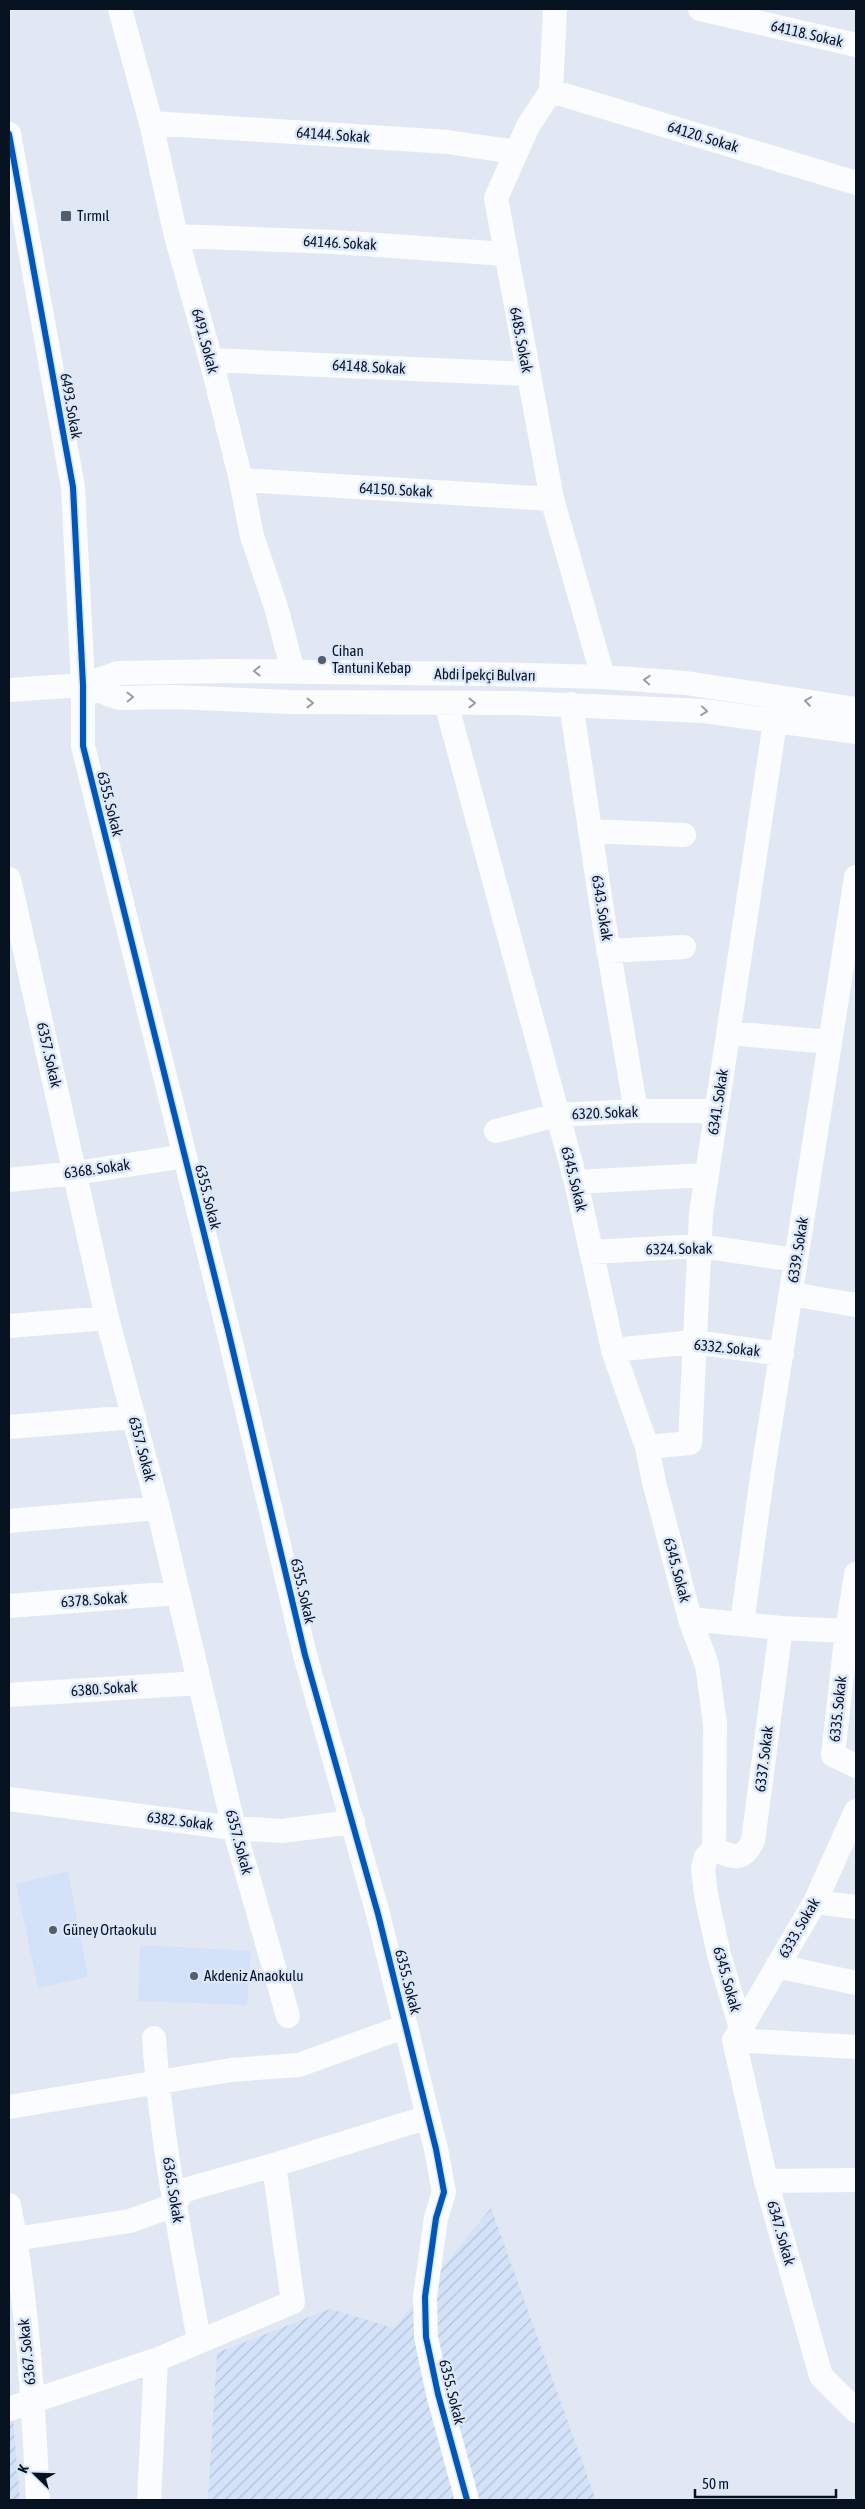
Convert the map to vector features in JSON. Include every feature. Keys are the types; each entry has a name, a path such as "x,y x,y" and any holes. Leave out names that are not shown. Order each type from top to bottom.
{"street":[{"name":"6491. Sokak","path":"120,9 151,123 176,236 211,360 241,480 252,536 294,671"},
{"name":"6485. Sokak","path":"555,9 551,91 515,152 496,198 552,499 603,677"},
{"name":"64118. Sokak","path":"700,9 856,45"},
{"name":"64120. Sokak","path":"551,91 856,183"},
{"name":"64144. Sokak","path":"151,123 448,142 515,152"},
{"name":"6493. Sokak","path":"9,134 73,487 83,685"},
{"name":"64146. Sokak","path":"176,236 335,242 505,254"},
{"name":"64148. Sokak","path":"211,360 528,374"},
{"name":"64150. Sokak","path":"241,480 552,499"},
{"name":"Abdi İpekçi Bulvarı","path":"9,690 83,685 118,673 294,671 603,677 686,683 856,709"},
{"name":"Abdi İpekçi Bulvarı","path":"83,685 119,698 173,697 288,702 571,704 704,711 856,732"},
{"name":"6355. Sokak","path":"83,685 83,746 305,1654 378,1914 428,2117 444,2192 436,2218 425,2297 426,2337 438,2394 467,2500"},
{"name":"6345. Sokak","path":"446,703 576,1182 613,1350 647,1447 654,1482 690,1619 707,1666 715,1724 714,1849 706,1857 703,1868 706,1896 738,2034"},
{"name":"6343. Sokak","path":"571,704 608,951 636,1111"},
{"name":"6341. Sokak","path":"647,1447 690,1443 701,1214 775,722"},
{"path":"590,831 684,835"},
{"name":"6339. Sokak","path":"742,1623 795,1260 856,877"},
{"name":"6357. Sokak","path":"9,879 107,1318 158,1508 234,1828 288,2016"},
{"path":"608,951 684,947"},
{"path":"729,1033 830,1042"},
{"name":"6320. Sokak","path":"496,1131 557,1115 636,1111 716,1111"},
{"name":"6368. Sokak","path":"9,1180 76,1174 184,1156"},
{"path":"576,1182 706,1175"},
{"name":"6324. Sokak","path":"591,1252 700,1246 795,1260"},
{"path":"791,1294 856,1305"},
{"path":"9,1326 107,1318"},
{"name":"6332. Sokak","path":"613,1350 694,1342 782,1354"},
{"path":"9,1427 134,1417"},
{"path":"9,1521 158,1508"},
{"name":"6335. Sokak","path":"856,1574 847,1631 833,1755 856,1766"},
{"name":"6378. Sokak","path":"9,1606 178,1593"},
{"path":"690,1619 781,1628 847,1631"},
{"name":"6337. Sokak","path":"714,1849 733,1857 742,1856 754,1842 781,1628"},
{"name":"6380. Sokak","path":"9,1695 199,1683"},
{"name":"6382. Sokak","path":"9,1799 234,1828 282,1831 352,1822"},
{"name":"6333. Sokak","path":"738,2034 814,1902 856,1811"},
{"path":"814,1902 856,1907"},
{"path":"777,1966 856,1983"},
{"path":"9,2106 231,2070 299,2065 406,2026"},
{"path":"738,2034 856,2047"},
{"name":"6347. Sokak","path":"738,2034 766,2181 822,2376 853,2403"},
{"name":"6365. Sokak","path":"154,2038 157,2081 174,2205 199,2340"},
{"path":"15,2239 130,2221 174,2205 183,2191 274,2166 428,2117"},
{"path":"9,2409 156,2360 199,2340 293,2302 274,2166"},
{"path":"766,2181 856,2180"},
{"name":"6367. Sokak","path":"9,2205 15,2239 32,2401 38,2500"},
{"path":"149,2500 156,2360"}],"shaded area":[{"name":"Güney Ortaokulu","path":"68,1871 88,1977 38,1988 16,1884"},
{"name":"Akdeniz Anaokulu","path":"140,1945 251,1951 247,2005 138,2001"},
{"path":"491,2208 596,2500 208,2500 217,2353 330,2309 394,2328"},
{"path":"9,2374 20,2500 9,2500"}],"cycle path":[{"path":"9,134 73,487 83,685 83,746 228,1330 305,1655 378,1914 436,2149 444,2192 436,2218 425,2297 426,2337 438,2394 467,2500"}],"place":[{"name":"Tırmıl","path":"66,216"},
{"name":"Cihan Tantuni Kebap","path":"322,660"},
{"name":"Güney Ortaokulu","path":"53,1930"},
{"name":"Akdeniz Anaokulu","path":"194,1976"}]}
